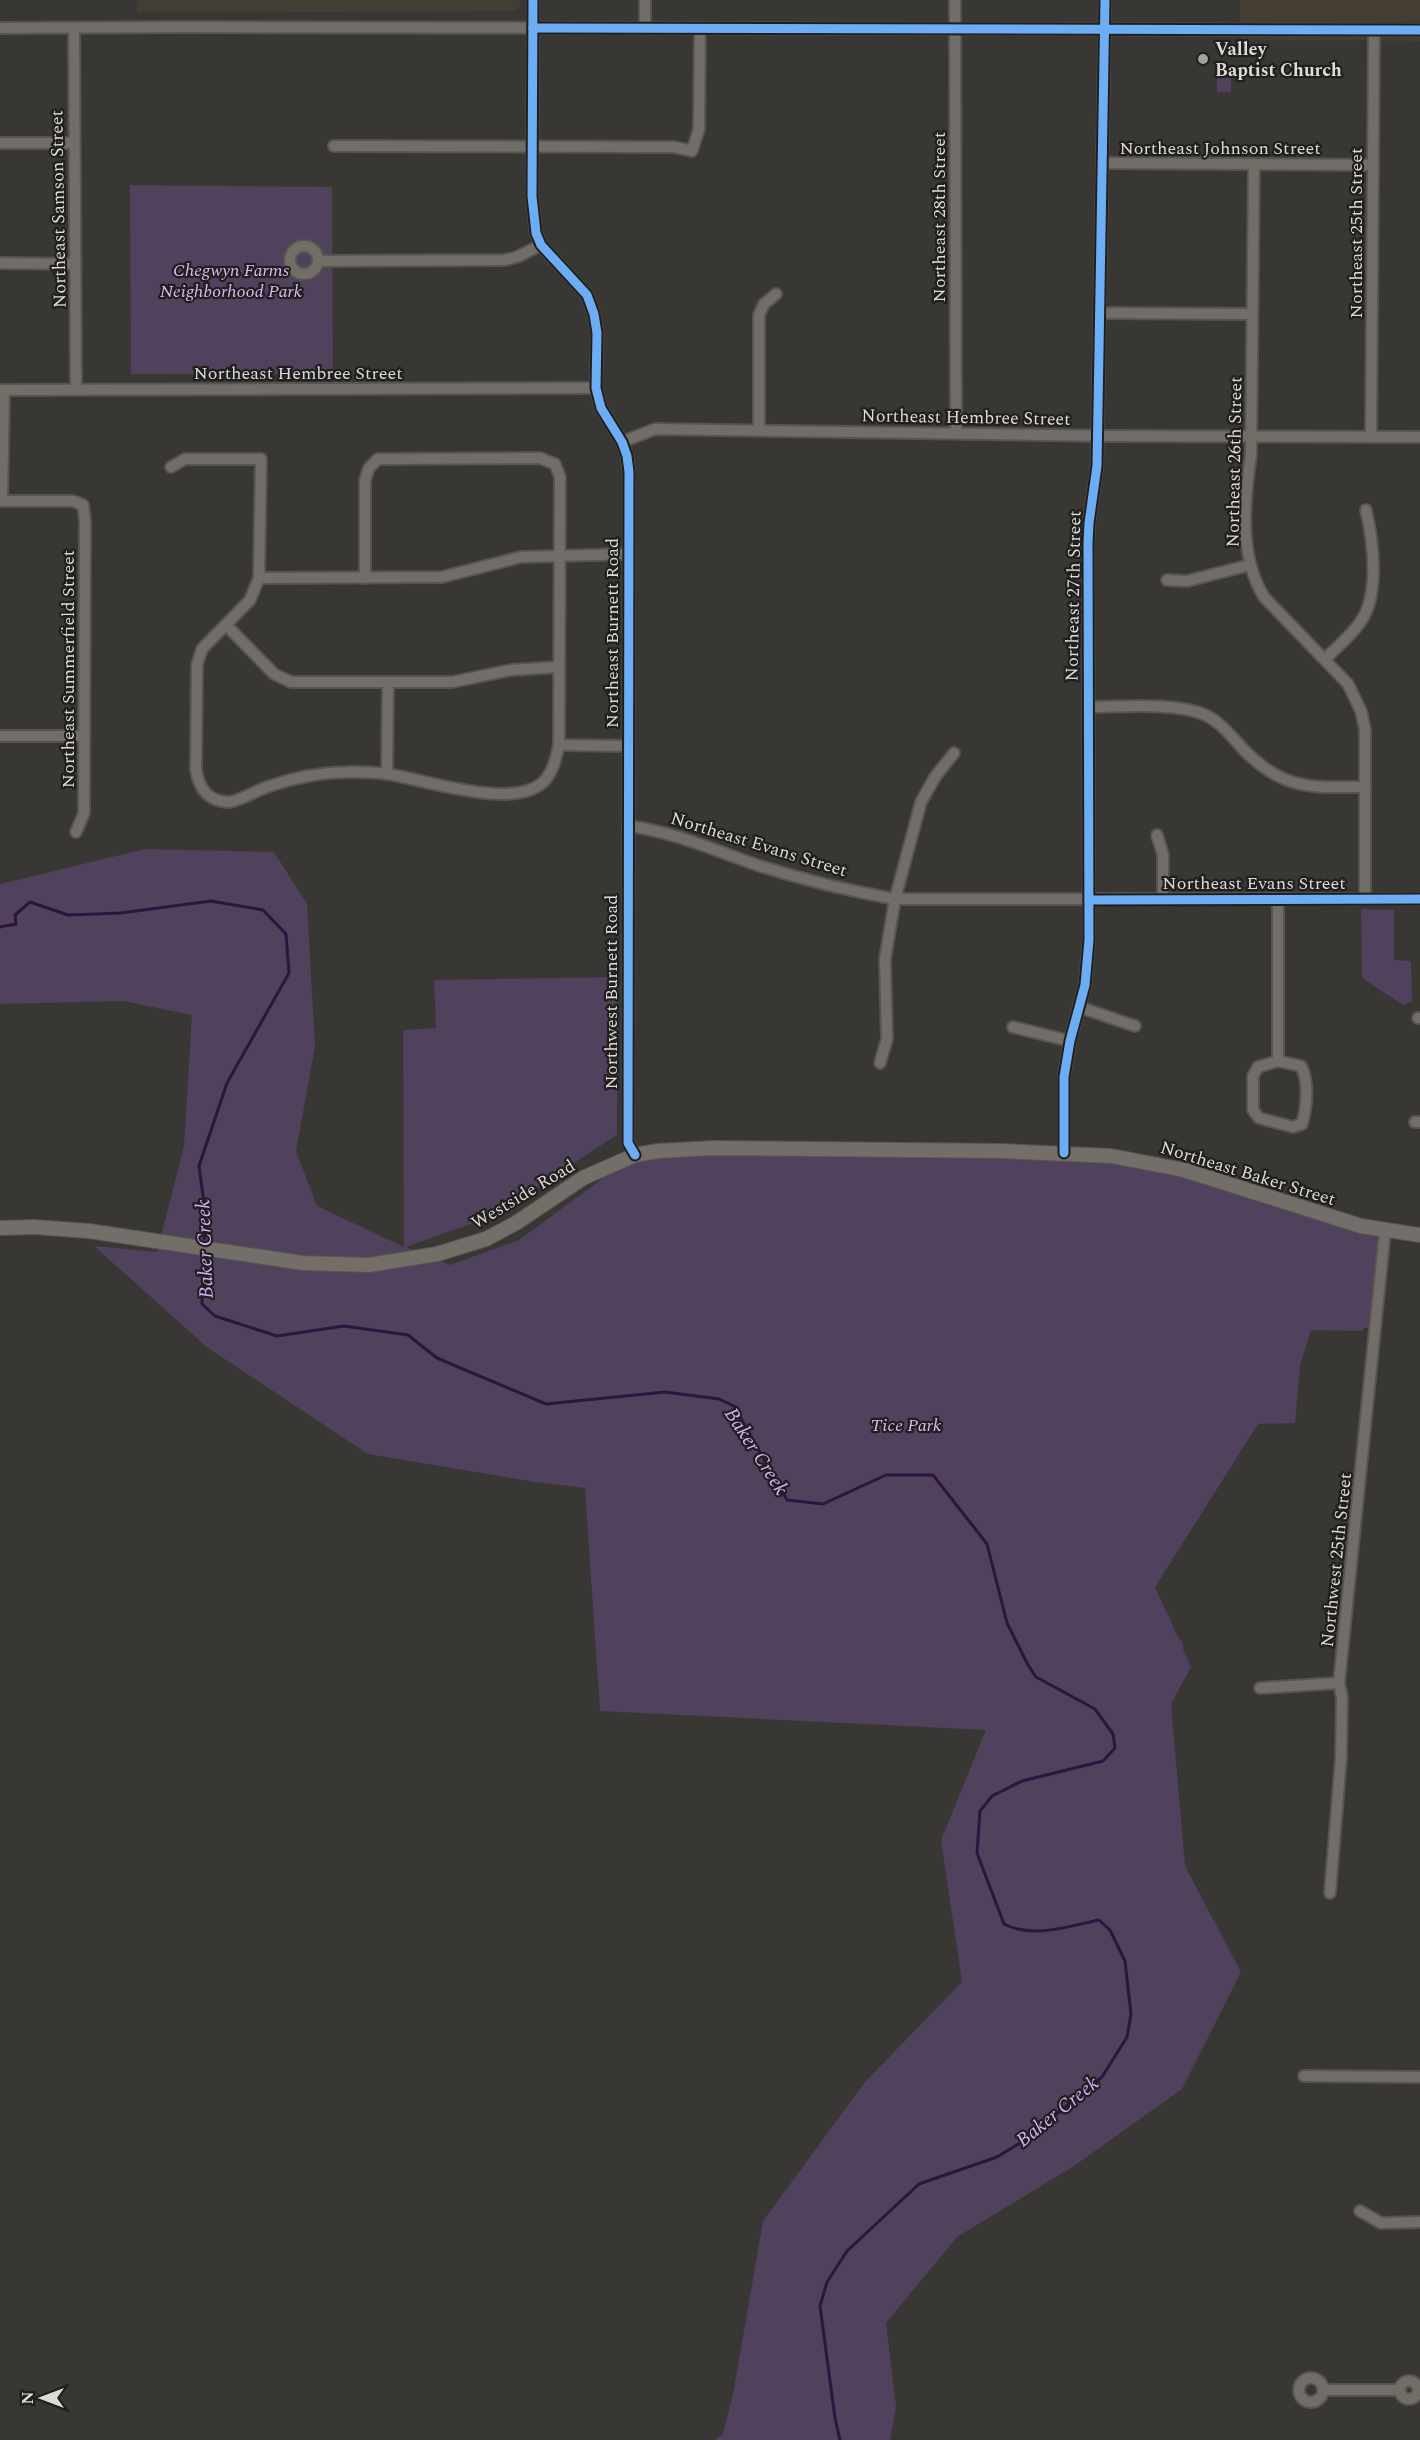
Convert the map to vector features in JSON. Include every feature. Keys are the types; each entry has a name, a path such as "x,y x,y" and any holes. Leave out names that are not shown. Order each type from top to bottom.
{"main road":[{"name":"Westside Road","path":"0,1228 34,1227 89,1231 312,1264 363,1265 413,1259 462,1248 503,1231 583,1178 634,1155 658,1151 714,1148 1064,1153"},
{"name":"Northeast Baker Street","path":"1064,1153 1126,1158 1184,1170 1332,1218 1385,1231 1420,1235"}],"street":[{"path":"533,0 533,219 541,245 587,296 594,314 597,333 596,388"},
{"path":"645,0 645,28"},
{"name":"Northeast 28th Street","path":"955,0 956,433"},
{"name":"Northeast 27th Street","path":"1064,1153 1064,1077 1088,964 1088,529 1097,466 1106,0"},
{"path":"0,28 1420,30"},
{"name":"Northeast Samson Street","path":"74,29 75,389"},
{"path":"334,146 674,147 692,151 699,129 700,29"},
{"name":"Northeast 25th Street","path":"1371,437 1374,30"},
{"path":"0,143 73,143"},
{"name":"Northeast Johnson Street","path":"1103,163 1373,165"},
{"name":"Northeast 26th Street","path":"1254,164 1252,436 1247,490 1247,543 1250,565 1254,581 1264,597 1347,684 1361,711 1365,729 1365,899"},
{"path":"318,261 504,260 517,257 541,245"},
{"path":"0,263 75,264"},
{"path":"759,430 759,315 764,304 776,294"},
{"path":"1100,314 1252,314"},
{"name":"Northeast Hembree Street","path":"2,390 596,388"},
{"name":"Northeast Burnett Road","path":"596,388 601,408 622,442 629,472 628,826"},
{"path":"1,501 2,390"},
{"name":"Northeast Hembree Street","path":"622,442 655,429 1420,437"},
{"path":"171,467 184,459 261,459 259,578 250,600 202,649 197,665 196,770 203,793 217,801 230,802 268,786 330,772 387,774 460,789 518,793 533,788 545,780 555,763 559,745 560,477 555,464 540,458 378,459 369,468 365,480 365,578"},
{"name":"Northeast Summerfield Street","path":"1,501 73,501 83,505 85,520 84,813 76,832"},
{"path":"1325,659 1360,622 1368,608 1372,588 1372,535 1366,510"},
{"path":"259,578 442,577 521,557 629,554"},
{"path":"1167,580 1187,581 1250,565"},
{"path":"227,626 274,674 291,682 452,682 511,670 559,667"},
{"path":"387,774 388,682"},
{"path":"1089,707 1188,709 1206,715 1216,722 1259,765 1282,779 1301,785 1365,787"},
{"path":"0,736 84,736"},
{"path":"559,745 627,746"},
{"path":"880,1063 887,1039 885,959 895,899 911,832 921,802 935,777 954,753"},
{"name":"Northeast Evans Street","path":"628,826 680,837 760,866 816,882 895,899 1420,899"},
{"name":"Northwest Burnett Road","path":"628,826 628,1143 634,1155"},
{"path":"1157,835 1162,855 1163,900"},
{"path":"1278,899 1278,1061"},
{"path":"1079,1007 1135,1026"},
{"path":"1013,1027 1070,1041"},
{"path":"1278,1061 1301,1066 1306,1074 1305,1114 1302,1124 1293,1127 1259,1118 1253,1110 1253,1076 1258,1067 1278,1061"},
{"name":"Northwest 25th Street","path":"1330,1893 1341,1758 1342,1697 1339,1683 1385,1231"},
{"path":"1260,1688 1339,1683"},
{"path":"1304,2076 1420,2077"},
{"path":"1360,2211 1381,2223 1420,2222"},
{"path":"1323,2390 1400,2390 1401,2385 1408,2381 1415,2384 1419,2390"}],"shaded area":[{"path":"137,0 520,0 519,9 514,11 137,13"},
{"path":"1240,0 1420,0 1420,41 1240,40"}],"green space":[{"path":"1217,78 1231,78 1231,92 1217,92"},
{"name":"Chegwyn Farms Neighborhood Park","path":"130,185 332,187 333,374 131,374"},
{"name":"Tice Park","path":"145,849 274,852 307,904 315,1046 296,1151 317,1206 404,1247 403,1030 436,1028 434,980 618,977 617,1135 490,1217 406,1247 450,1265 519,1240 635,1155 996,1151 1165,1165 1385,1231 1368,1328 1363,1328 1363,1331 1311,1330 1300,1365 1295,1423 1258,1424 1155,1587 1179,1639 1183,1642 1183,1649 1191,1667 1171,1704 1185,1866 1241,1972 1182,2089 1074,2166 957,2237 886,2323 896,2407 890,2440 715,2440 723,2434 734,2389 763,2221 865,2082 962,1982 941,1840 986,1730 600,1711 585,1488 535,1482 368,1454 208,1348 94,1246 157,1252 184,1146 192,1015 123,1001 0,1004 0,884"},
{"path":"1361,909 1394,910 1394,960 1411,961 1412,1001 1403,1005 1362,978"}],"waterway":[{"name":"Baker Creek","path":"0,927 16,924 15,915 30,902 68,915 121,913 211,901 263,910 286,934 289,973 227,1083 199,1166 206,1218 204,1244"},
{"name":"Baker Creek","path":"204,1253 202,1304 215,1316 277,1336 344,1326 408,1335 437,1358 546,1404 665,1392 719,1399 734,1406 787,1500 823,1504 886,1475 933,1475 987,1544 1007,1623 1036,1677 1095,1709 1113,1734 1115,1748 1103,1761 1022,1781 992,1796 980,1811 977,1853 1004,1924 1027,1931 1039,1931 1099,1920 1110,1930 1125,1961 1131,2014 1127,2037 1102,2077 1025,2140 997,2157 919,2184 847,2251 827,2282 820,2306 840,2440"}],"cycle path":[{"path":"533,0 532,196 536,233 541,245 587,295 594,314 597,333 596,388 601,408 622,442 629,472 628,1143 635,1155"},
{"path":"1064,1153 1064,1077 1070,1041 1085,985 1089,940 1088,543 1097,466 1105,0"},
{"path":"533,28 1420,30"},
{"path":"1089,900 1420,899"}],"place":[{"name":"Valley Baptist Church","path":"1203,59"}]}
